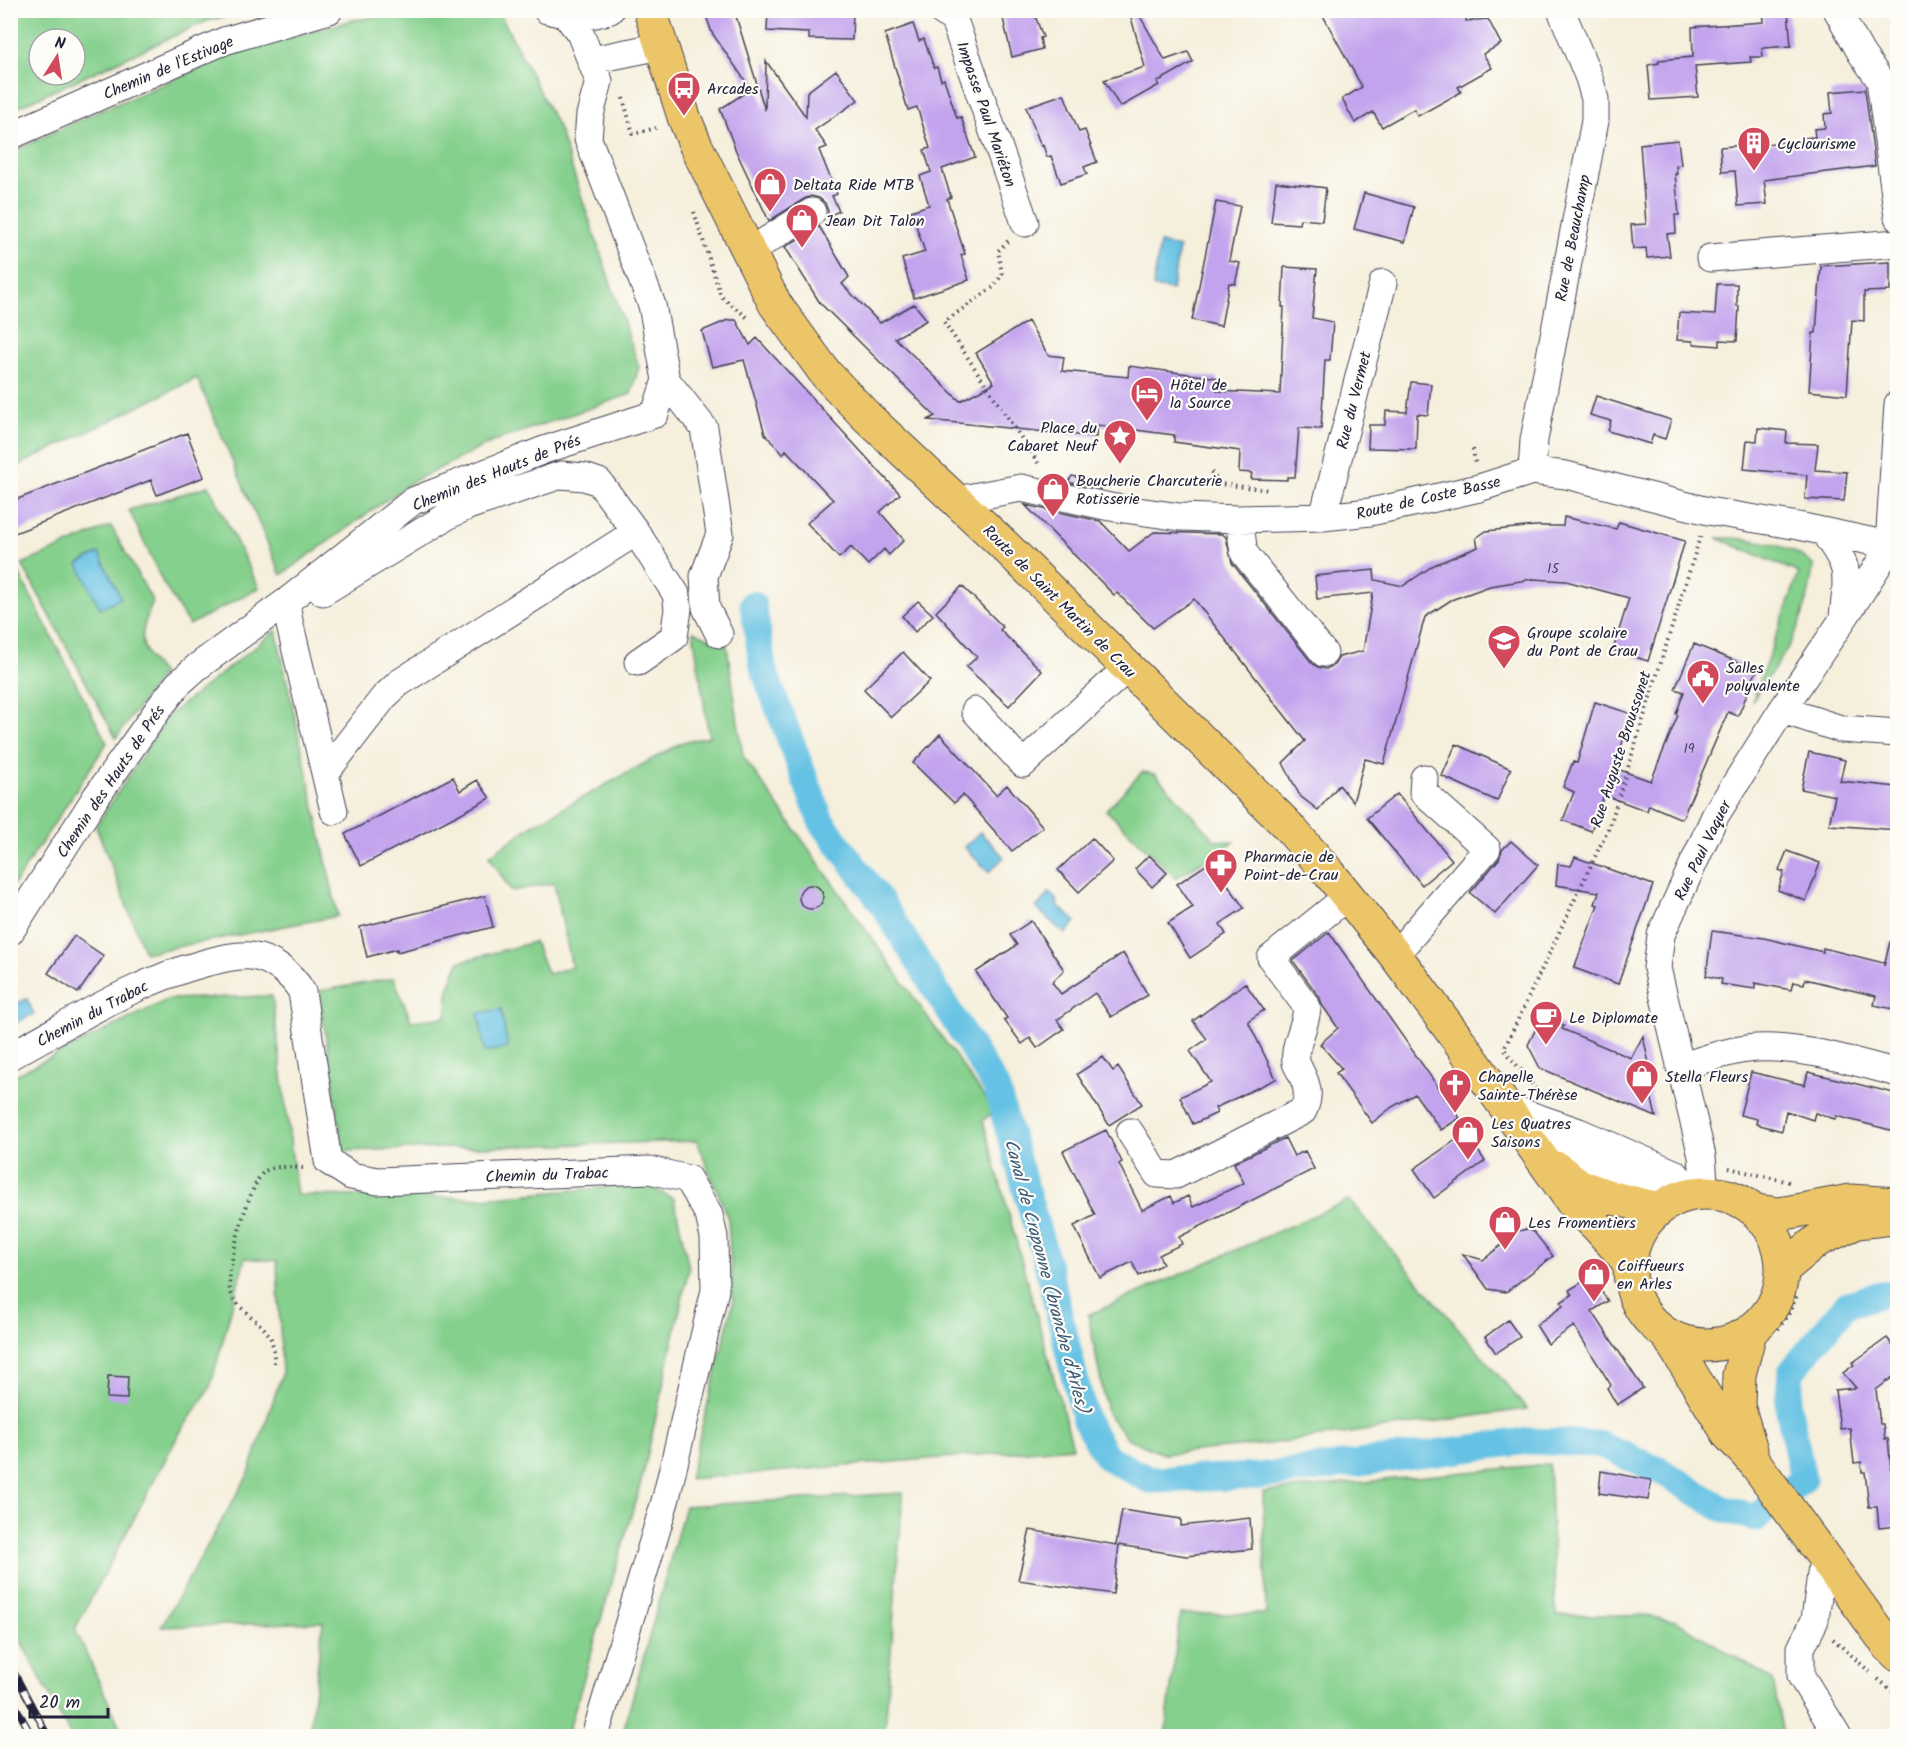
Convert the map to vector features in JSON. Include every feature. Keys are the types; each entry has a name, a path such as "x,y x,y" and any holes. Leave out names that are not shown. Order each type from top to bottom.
{"main road":[{"name":"Route de Saint Martin de Crau","path":"650,10 684,117 696,146 775,304 826,374 866,416 957,500 1285,823 1395,955 1459,1041 1572,1203 1597,1226 1629,1263"},
{"name":"Route de Saint Martin de Crau","path":"1531,1145 1582,1187 1613,1198 1683,1198"},
{"path":"1720,1194 1739,1200 1756,1211 1771,1227 1780,1247 1783,1269 1779,1293 1768,1315 1750,1332 1731,1342 1710,1346 1688,1344 1668,1336 1651,1322 1638,1304 1631,1284 1629,1263 1634,1242 1644,1224 1683,1198 1720,1194"},
{"path":"1756,1211 1780,1214 1850,1202 1898,1204"},
{"path":"1783,1269 1818,1240 1857,1222 1898,1218"},
{"path":"1750,1332 1738,1375 1738,1406 1759,1468"},
{"path":"1668,1336 1729,1435 1759,1468 1888,1646 1898,1655"}],"street":[{"name":"Chemin de l'Estivage","path":"10,136 225,41 329,10"},
{"path":"556,13 593,16 610,10"},
{"name":"Impasse Paul Mariéton","path":"940,10 954,20 1025,223"},
{"name":"Rue de Beauchamp","path":"1532,471 1534,440 1595,121 1595,99 1589,78 1561,10"},
{"path":"1837,10 1861,53 1880,80 1898,217"},
{"name":"Chemin des Hauts de Prés","path":"10,932 96,797 178,684 218,651 288,611 413,501 544,450 655,414 666,380 652,305 588,139 590,115 599,81 580,33 556,13"},
{"path":"592,60 661,46"},
{"path":"748,252 812,212"},
{"path":"1710,258 1898,243"},
{"name":"Rue du Vermet","path":"1323,517 1383,283"},
{"path":"666,380 704,428 720,534 704,576 706,608 720,634"},
{"path":"1895,542 1898,404"},
{"name":"Route de Coste Basse","path":"957,500 1021,488 1110,507 1180,517 1239,519 1323,517 1370,512 1417,502 1479,488 1532,471 1566,475 1708,511 1895,542"},
{"path":"323,592 449,515 468,506 561,475 584,477 599,482 636,532 676,594 678,609 674,637 638,662"},
{"path":"1239,519 1244,553 1324,653"},
{"path":"326,772 384,696 399,683 636,532"},
{"path":"1824,532 1845,570 1843,620"},
{"name":"Rue Paul Vaquer","path":"1683,1198 1704,1181 1702,1156 1657,968 1661,935 1715,816 1782,710 1895,542"},
{"path":"288,611 334,811"},
{"path":"975,711 1023,764 1127,668"},
{"path":"1782,710 1841,729 1898,734"},
{"path":"1395,955 1487,849 1423,792 1424,778"},
{"path":"1130,1132 1157,1174 1176,1176 1303,1111 1308,1101 1308,1085 1296,1063 1299,1037 1307,1017 1307,1007 1271,958 1348,896"},
{"name":"Chemin du Trabac","path":"10,1056 118,997 158,978 226,957 252,956 265,960 287,974 302,992 328,1161 351,1176 378,1181 650,1170 688,1179 710,1215 714,1237 715,1290 666,1498 595,1737"},
{"path":"1680,1067 1703,1059 1755,1048 1808,1051 1898,1073"},
{"path":"1504,1106 1578,1132 1676,1174 1683,1198"},
{"path":"1823,1558 1815,1620 1801,1648 1801,1676 1838,1737"}],"path":[{"path":"622,96 633,134"},
{"path":"1025,223 998,251 1002,274 995,286 944,322 1038,463"},
{"name":"Rue Auguste Broussonet","path":"1528,1078 1504,1049 1610,825 1708,511"},
{"path":"1725,1167 1798,1184"},
{"path":"274,1363 270,1336 237,1304 230,1289 231,1271 246,1204 262,1173 272,1168 338,1168"}],"green space":[{"path":"11,10 246,11 207,21 87,75 87,27 27,27 27,87 62,87 11,110"},
{"path":"425,11 499,12 558,127 639,367 631,394 492,442 412,482 281,575 197,378 11,469 11,152 238,52 353,20"},
{"path":"209,486 259,588 189,625 163,583 129,510"},
{"path":"111,526 153,602 145,623 142,640 148,656 162,674 116,738 22,564"},
{"path":"1717,538 1768,543 1793,551 1813,565 1806,604 1791,642 1752,702 1799,573"},
{"path":"11,558 107,743 10,889"},
{"path":"276,630 338,916 145,953 96,826 168,716"},
{"path":"693,631 727,646 743,756 994,1111 983,1121 1073,1447 689,1479 733,1303 728,1219 697,1141 343,1151 319,991 394,978 411,1021 446,1017 449,987 459,962 534,942 548,974 572,967 554,883 511,891 489,856 531,826 683,742 709,737"},
{"path":"1142,772 1155,774 1215,840 1234,842 1176,878 1106,810"},
{"path":"272,996 297,1195 482,1198 645,1184 674,1199 689,1268 643,1475 567,1736 309,1736 323,1622 161,1627 249,1473 282,1374 277,1261 245,1258 210,1388 179,1434 75,1629 124,1736 71,1736 11,1622 11,1077 169,999"},
{"path":"1349,1200 1527,1409 1268,1444 1163,1454 1128,1439 1107,1413 1088,1315"},
{"path":"1549,1464 1556,1615 1639,1615 1676,1621 1773,1680 1783,1736 1165,1736 1180,1614 1266,1614 1263,1492"},
{"path":"903,1493 885,1730 946,1736 622,1736 685,1506"}],"water":[{"path":"1160,243 1179,248 1172,290 1153,287"},
{"path":"99,553 121,598 100,608 78,564"},
{"path":"980,832 1004,857 989,872 964,847"},
{"path":"1049,893 1058,901 1056,904 1076,922 1065,934 1036,908"},
{"path":"27,999 34,1014 11,1025 11,1006"},
{"path":"501,1009 508,1048 485,1052 478,1013"}],"building":[{"path":"704,10 734,10 765,110 766,61 806,117 807,92 836,70 858,100 815,130 827,147 819,150 837,194 832,196 839,211 827,217 828,211 825,203 811,196 769,221 736,151 720,109 751,89 712,33"},
{"path":"768,10 853,10 852,40 809,39 809,33 767,31"},
{"path":"1001,10 1033,10 1043,37 1040,38 1042,49 1012,57"},
{"path":"1320,10 1466,10 1466,21 1488,19 1501,44 1483,54 1492,68 1458,87 1461,92 1418,116 1414,109 1382,127 1373,112 1355,123 1342,99 1362,87"},
{"path":"1763,10 1788,10 1791,46 1762,48 1763,57 1750,57 1751,62 1695,66 1698,97 1651,100 1648,65 1659,63 1659,60 1693,57 1692,27 1764,22"},
{"path":"1137,11 1165,60 1188,52 1193,62 1157,82 1159,85 1120,107 1104,80 1145,67 1130,14"},
{"path":"913,24 919,41 924,39 934,68 937,67 941,80 944,79 957,118 961,117 975,157 942,169 951,197 947,199 965,254 961,255 969,280 914,298 902,259 925,252 911,211 929,205 920,176 931,172 924,150 930,148 917,107 908,110 885,34"},
{"path":"1865,89 1875,166 1764,180 1767,204 1738,206 1735,171 1722,172 1720,147 1803,141 1803,138 1815,137 1814,129 1825,128 1824,114 1832,113 1830,92"},
{"path":"1064,94 1079,132 1085,130 1097,162 1084,167 1087,174 1061,183 1051,156 1047,157 1043,145 1041,146 1026,107"},
{"path":"1678,140 1681,165 1676,166 1677,174 1675,174 1679,215 1675,215 1676,233 1667,234 1670,256 1647,258 1646,248 1633,249 1631,225 1646,224 1640,144"},
{"path":"1276,182 1326,188 1322,221 1300,219 1299,224 1271,222"},
{"path":"1364,193 1414,207 1405,242 1354,229"},
{"path":"1216,202 1240,206 1229,261 1240,263 1235,284 1229,283 1221,326 1192,320"},
{"path":"819,226 849,277 842,284 880,323 914,304 927,320 895,338 960,401 994,383 976,353 1028,321 1048,355 1064,357 1062,371 1128,377 1129,366 1218,378 1217,391 1280,394 1284,267 1317,269 1312,318 1333,322 1330,360 1325,360 1321,429 1299,428 1295,477 1287,477 1287,480 1251,479 1252,473 1239,472 1240,451 1174,442 1174,435 1097,425 1096,437 928,420 935,416 820,303 785,247"},
{"path":"1890,262 1890,291 1864,292 1864,321 1852,320 1847,395 1809,391 1821,266"},
{"path":"1717,284 1737,284 1737,306 1739,306 1737,341 1720,340 1720,346 1677,340 1679,313 1715,315"},
{"path":"728,320 736,320 750,345 757,338 900,494 880,512 904,540 889,555 884,549 868,565 851,547 839,558 807,523 833,500 786,450 783,454 765,434 744,360 712,367 702,331"},
{"path":"1411,382 1431,384 1428,415 1417,414 1416,449 1368,448 1369,425 1385,425 1386,411 1407,412"},
{"path":"1596,396 1671,420 1665,439 1653,435 1650,444 1608,431 1611,421 1590,415"},
{"path":"1758,428 1787,431 1786,443 1818,444 1815,470 1847,472 1844,501 1805,499 1807,475 1744,469 1747,440 1757,441"},
{"path":"187,433 204,477 157,495 151,480 10,535 10,502"},
{"path":"1072,476 1102,482 1100,489 1068,482"},
{"path":"1025,505 1100,521 1129,551 1154,532 1222,534 1226,537 1232,563 1312,663 1326,669 1334,665 1339,657 1363,651 1373,593 1317,599 1315,576 1374,570 1375,580 1403,586 1434,565 1478,547 1476,538 1486,531 1535,526 1563,526 1564,517 1616,529 1619,522 1685,541 1648,661 1613,650 1629,598 1566,581 1533,579 1490,586 1451,600 1425,617 1384,764 1365,759 1353,802 1339,785 1318,810 1300,796 1283,763 1305,741 1194,599 1153,628 1117,593 1114,595"},
{"path":"962,586 1003,627 1000,630 1042,671 1009,706 966,667 977,657 936,612"},
{"path":"918,601 933,615 915,632 902,616"},
{"path":"1694,644 1757,670 1738,716 1728,712 1682,819 1649,805 1647,811 1604,795 1591,831 1563,820 1574,792 1563,787 1573,762 1577,763 1595,702 1632,714 1614,768 1651,781 1678,715 1676,714 1684,692 1675,689"},
{"path":"903,652 930,681 891,717 864,689"},
{"path":"940,734 996,795 1007,785 1043,827 1012,851 963,795 954,803 913,763"},
{"path":"1456,744 1511,769 1497,801 1442,776"},
{"path":"1809,752 1845,760 1840,781 1898,787 1898,830 1829,825 1835,796 1801,789"},
{"path":"453,777 460,791 477,780 490,798 361,866 345,834"},
{"path":"1397,794 1452,860 1422,885 1367,818"},
{"path":"1092,838 1113,861 1079,892 1058,870"},
{"path":"1511,841 1538,865 1495,914 1470,893"},
{"path":"1787,851 1820,863 1806,901 1778,890 1784,872 1779,870"},
{"path":"1149,855 1167,873 1152,887 1135,869"},
{"path":"1575,857 1653,885 1618,984 1574,968 1598,905 1595,904 1599,892 1556,885 1558,864 1571,866"},
{"path":"1212,861 1244,908 1220,924 1226,934 1190,958 1168,923 1193,907 1177,884"},
{"path":"811,885 816,886 822,892 822,902 816,908 811,909 806,908 800,902 799,897 800,892 806,886"},
{"path":"485,896 493,927 397,952 397,949 367,957 360,927"},
{"path":"1031,921 1064,970 1052,982 1061,994 1123,953 1148,995 1111,1017 1095,993 1057,1020 1064,1029 1037,1048 1030,1038 1022,1044 1004,1020 1007,1018 976,972 1017,945 1010,935"},
{"path":"1712,931 1764,938 1823,952 1823,948 1884,963 1884,966 1890,942 1898,943 1898,1010 1874,1005 1876,996 1805,979 1804,984 1793,982 1791,990 1755,983 1755,989 1721,984 1722,979 1706,976"},
{"path":"1329,932 1460,1118 1441,1130 1415,1094 1392,1107 1372,1123 1336,1073 1342,1069 1320,1044 1338,1028 1293,961"},
{"path":"74,936 104,956 78,993 48,973"},
{"path":"1245,983 1264,1010 1248,1021 1276,1079 1215,1108 1217,1113 1193,1124 1180,1097 1211,1082 1190,1051 1207,1039 1193,1021"},
{"path":"1542,1016 1564,1026 1562,1029 1631,1058 1643,1036 1652,1077 1647,1078 1656,1117 1540,1068 1528,1045"},
{"path":"1103,1057 1113,1071 1118,1067 1142,1104 1109,1125 1077,1074"},
{"path":"1751,1072 1805,1085 1808,1072 1898,1094 1898,1132 1836,1116 1835,1119 1815,1113 1813,1120 1786,1111 1782,1131 1756,1124 1757,1119 1740,1115"},
{"path":"1106,1130 1122,1162 1119,1164 1142,1210 1171,1196 1174,1203 1188,1196 1193,1207 1244,1183 1234,1163 1285,1138 1294,1156 1305,1151 1314,1169 1179,1237 1182,1244 1159,1255 1163,1264 1139,1276 1132,1262 1100,1278 1074,1226 1095,1215 1063,1151"},
{"path":"1466,1133 1485,1161 1434,1198 1414,1169"},
{"path":"1527,1229 1534,1232 1553,1256 1506,1292 1488,1289 1463,1254 1483,1260 1519,1231"},
{"path":"1591,1277 1608,1301 1592,1311 1643,1388 1617,1405 1607,1388 1611,1385 1574,1326 1548,1344 1536,1325 1563,1306 1561,1302 1572,1295 1569,1290"},
{"path":"1508,1320 1520,1337 1496,1353 1485,1337"},
{"path":"1887,1338 1898,1352 1898,1373 1876,1390 1880,1424 1883,1424 1885,1439 1888,1439 1891,1469 1898,1468 1898,1526 1879,1528 1877,1507 1869,1507 1865,1472 1862,1472 1861,1462 1854,1463 1850,1428 1840,1429 1835,1390 1856,1388 1843,1373 1854,1365 1852,1363"},
{"path":"108,1376 128,1377 127,1399 107,1398"},
{"path":"1601,1471 1651,1480 1648,1500 1599,1493"},
{"path":"1122,1510 1181,1519 1181,1526 1250,1518 1252,1549 1186,1556 1119,1545 1113,1594 1018,1580 1030,1530 1116,1545"}],"waterway":[{"name":"Canal de Craponne (branche d'Arles)","path":"753,604 763,668 821,821 881,902 996,1087 1046,1259 1085,1420 1107,1457 1149,1480 1260,1476 1527,1441 1598,1444 1661,1471 1721,1508 1756,1518 1803,1479 1788,1405 1791,1372 1846,1305 1881,1294 1898,1295"}],"railway":[{"path":"10,1665 48,1736"},
{"path":"10,1696 32,1736"}],"place":[{"name":"Arcades","path":"684,117"},
{"name":"Cyclourisme","path":"1754,172"},
{"name":"Deltata Ride MTB","path":"770,213"},
{"name":"Jean Dit Talon","path":"802,249"},
{"name":"Hôtel de la Source","path":"1147,422"},
{"name":"Place du Cabaret Neuf","path":"1120,465"},
{"name":"Boucherie Charcuterie Rotisserie","path":"1053,518"},
{"name":"Groupe scolaire du Pont de Crau","path":"1504,670"},
{"name":"Salles polyvalente","path":"1703,705"},
{"name":"Pharmacie de Point-de-Crau","path":"1221,894"},
{"name":"Le Diplomate","path":"1546,1046"},
{"name":"Stella Fleurs","path":"1642,1105"},
{"name":"Chapelle Sainte-Thérèse","path":"1455,1114"},
{"name":"Les Quatres Saisons","path":"1468,1161"},
{"name":"Les Fromentiers","path":"1505,1251"},
{"name":"Coiffueurs en Arles","path":"1594,1303"}]}
